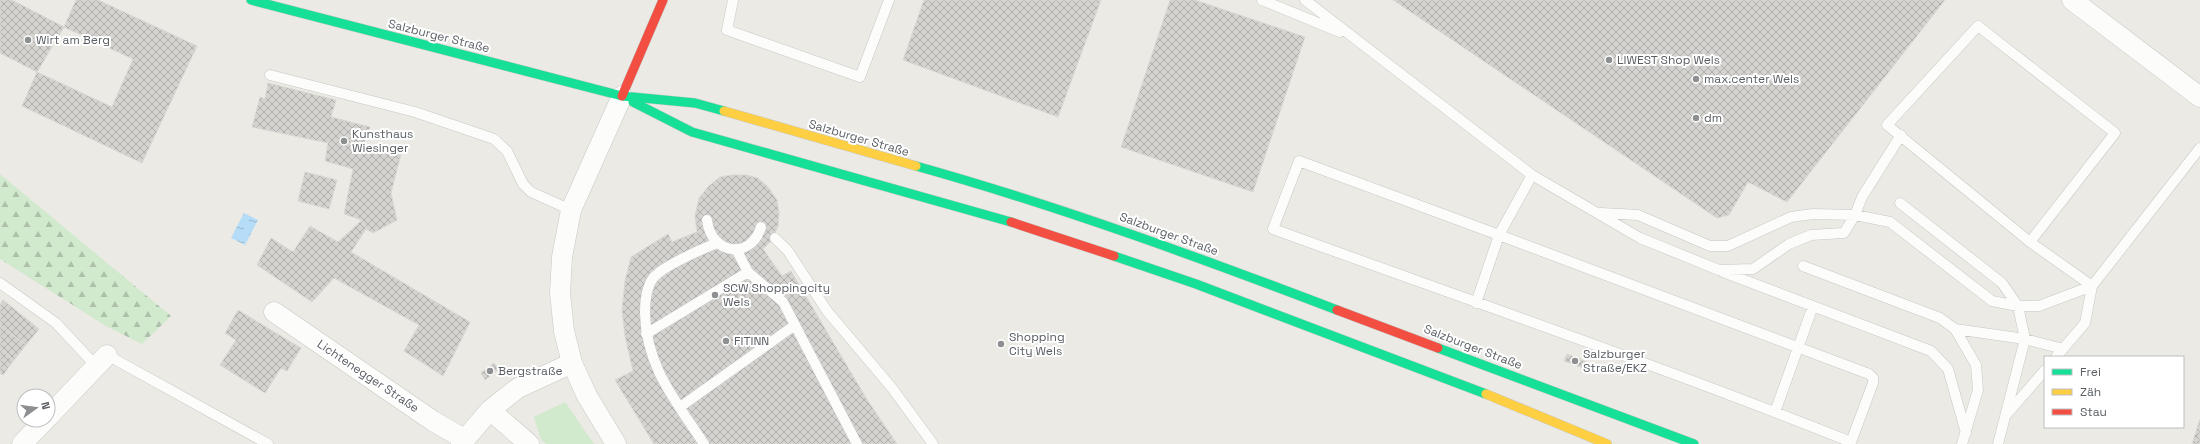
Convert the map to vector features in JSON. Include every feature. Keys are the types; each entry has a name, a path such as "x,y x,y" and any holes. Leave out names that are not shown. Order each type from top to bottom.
{"main road":[{"name":"Salzburger Straße","path":"253,0 622,96 695,103 1009,192 1085,217 1227,268 1694,444"},
{"path":"622,96 663,0"},
{"name":"Salzburger Straße","path":"622,96 692,132 1038,230 1196,284 1474,389 1607,444"}],"street":[{"path":"2072,0 2200,97"},
{"path":"616,444 587,396 572,362 564,331 560,293 562,257 571,210 622,96"},
{"name":"Lichtenegger Straße","path":"274,312 434,420 462,441 490,410 518,388 572,362"},
{"path":"56,408 101,360"},
{"path":"490,410 529,444"},
{"path":"22,444 37,428"}],"lane":[{"path":"733,0 727,30 860,77 889,0"},
{"path":"1262,0 1329,27 1366,45"},
{"path":"1305,0 1366,45 1532,175 1640,238 1719,270 1931,351 1948,369 1966,433"},
{"path":"2030,242 2115,133 1978,26 1887,125 2030,242 2092,286"},
{"path":"270,75 415,112 494,139 507,151 523,184 530,192 571,210"},
{"path":"1719,270 1753,269 1789,244 1811,235 1844,233 1855,215 1862,197 1901,135"},
{"path":"1955,329 2025,339 2060,353 2085,322 2092,286 2200,148"},
{"path":"1299,161 1499,236 1869,374 1873,378 1873,383 1852,442 1775,412 1273,228 1299,161"},
{"path":"1476,303 1499,236 1532,175"},
{"path":"1900,203 2002,283 2018,306 2025,339 1998,444"},
{"path":"1599,213 1638,215 1710,246 1728,246 1791,217 1813,214 1855,215 1890,222 1992,301 2018,306 2039,306 2092,286"},
{"path":"707,220 708,230 717,242 727,248 736,249 745,247 753,242 761,227"},
{"path":"775,238 788,251 827,311 892,388 934,444"},
{"path":"704,444 657,372 648,346 646,334 645,300 654,278 684,258 717,242"},
{"path":"736,249 748,272 784,302 857,444"},
{"path":"1803,266 1940,318 1955,329 1976,365 1978,390 1962,444"},
{"path":"646,334 748,272"},
{"path":"0,283 56,323 101,360 268,444"},
{"path":"1775,412 1797,347 1813,306"},
{"path":"680,406 796,325"},
{"path":"2005,416 2044,371"}],"green space":[{"path":"0,174 171,316 142,344 106,326 0,259"},
{"path":"565,402 594,444 547,444 541,440 534,417"}],"water":[{"path":"244,213 258,220 245,245 231,238"}],"building":[{"name":"Wirt am Berg","path":"0,0 12,0 64,27 37,72 0,53"},
{"path":"76,0 98,0 197,46 142,163 22,106 37,72 112,107 133,59 64,27"},
{"path":"924,0 1101,0 1058,117 903,60"},
{"path":"1170,0 1195,0 1305,37 1253,192 1121,147"},
{"name":"max.center Wels","path":"1393,0 1945,0 1787,202 1748,182 1729,215 1717,218"},
{"path":"268,83 336,100 331,117 370,127 363,146 401,154 391,193 397,220 373,233 366,229 362,220 344,214 353,169 325,161 328,143 252,127 260,97 265,99"},
{"path":"305,172 337,180 329,209 298,201"},
{"name":"SCW Shoppingcity Wels","path":"746,175 758,178 768,187 777,200 779,213 778,226 772,240 763,249 782,276 791,271 866,398 897,444 654,444 615,380 633,371 625,336 622,310 625,281 631,257 668,234 672,242 697,232 695,216 699,198 709,186 720,177"},
{"path":"362,220 366,229 351,252 470,322 443,376 404,351 419,325 334,278 312,302 257,265 271,238 293,252 310,226 338,242"},
{"path":"3,300 39,329 26,345 0,325 0,305"},
{"path":"238,310 301,348 287,371 281,368 265,393 220,365 236,340 225,333"},
{"path":"0,325 26,345 14,360 0,348"},
{"path":"0,348 14,360 3,375 0,373"},
{"name":"Salzburger Straße/EKZ","path":"1567,354 1585,361 1583,368 1564,361"},
{"name":"Bergstraße","path":"494,363 499,369 485,380 481,373"},
{"path":"2200,419 2200,444 2192,444"}],"traffic: fast":[{"path":"251,0 622,96 695,103 724,111"},
{"path":"633,102 692,132 1011,222"},
{"path":"916,166 1023,198 1128,233 1337,310"},
{"path":"1114,256 1196,284 1486,394"},
{"path":"1438,348 1694,444"}],"traffic: slow":[{"path":"724,111 916,166"},
{"path":"1486,394 1607,444"}],"traffic: jam":[{"path":"622,96 663,0"},
{"path":"1011,222 1114,256"},
{"path":"1337,310 1438,348"}],"place":[{"name":"Wirt am Berg","path":"28,40"},
{"name":"LIWEST Shop Wels","path":"1609,60"},
{"name":"max.center Wels","path":"1696,79"},
{"name":"dm","path":"1696,118"},
{"name":"Kunsthaus Wiesinger","path":"344,141"},
{"name":"SCW Shoppingcity Wels","path":"715,295"},
{"name":"FITINN","path":"726,341"},
{"name":"Shopping City Wels","path":"1001,344"},
{"name":"Salzburger Straße/EKZ","path":"1575,361"},
{"name":"Bergstraße","path":"490,371"}]}
